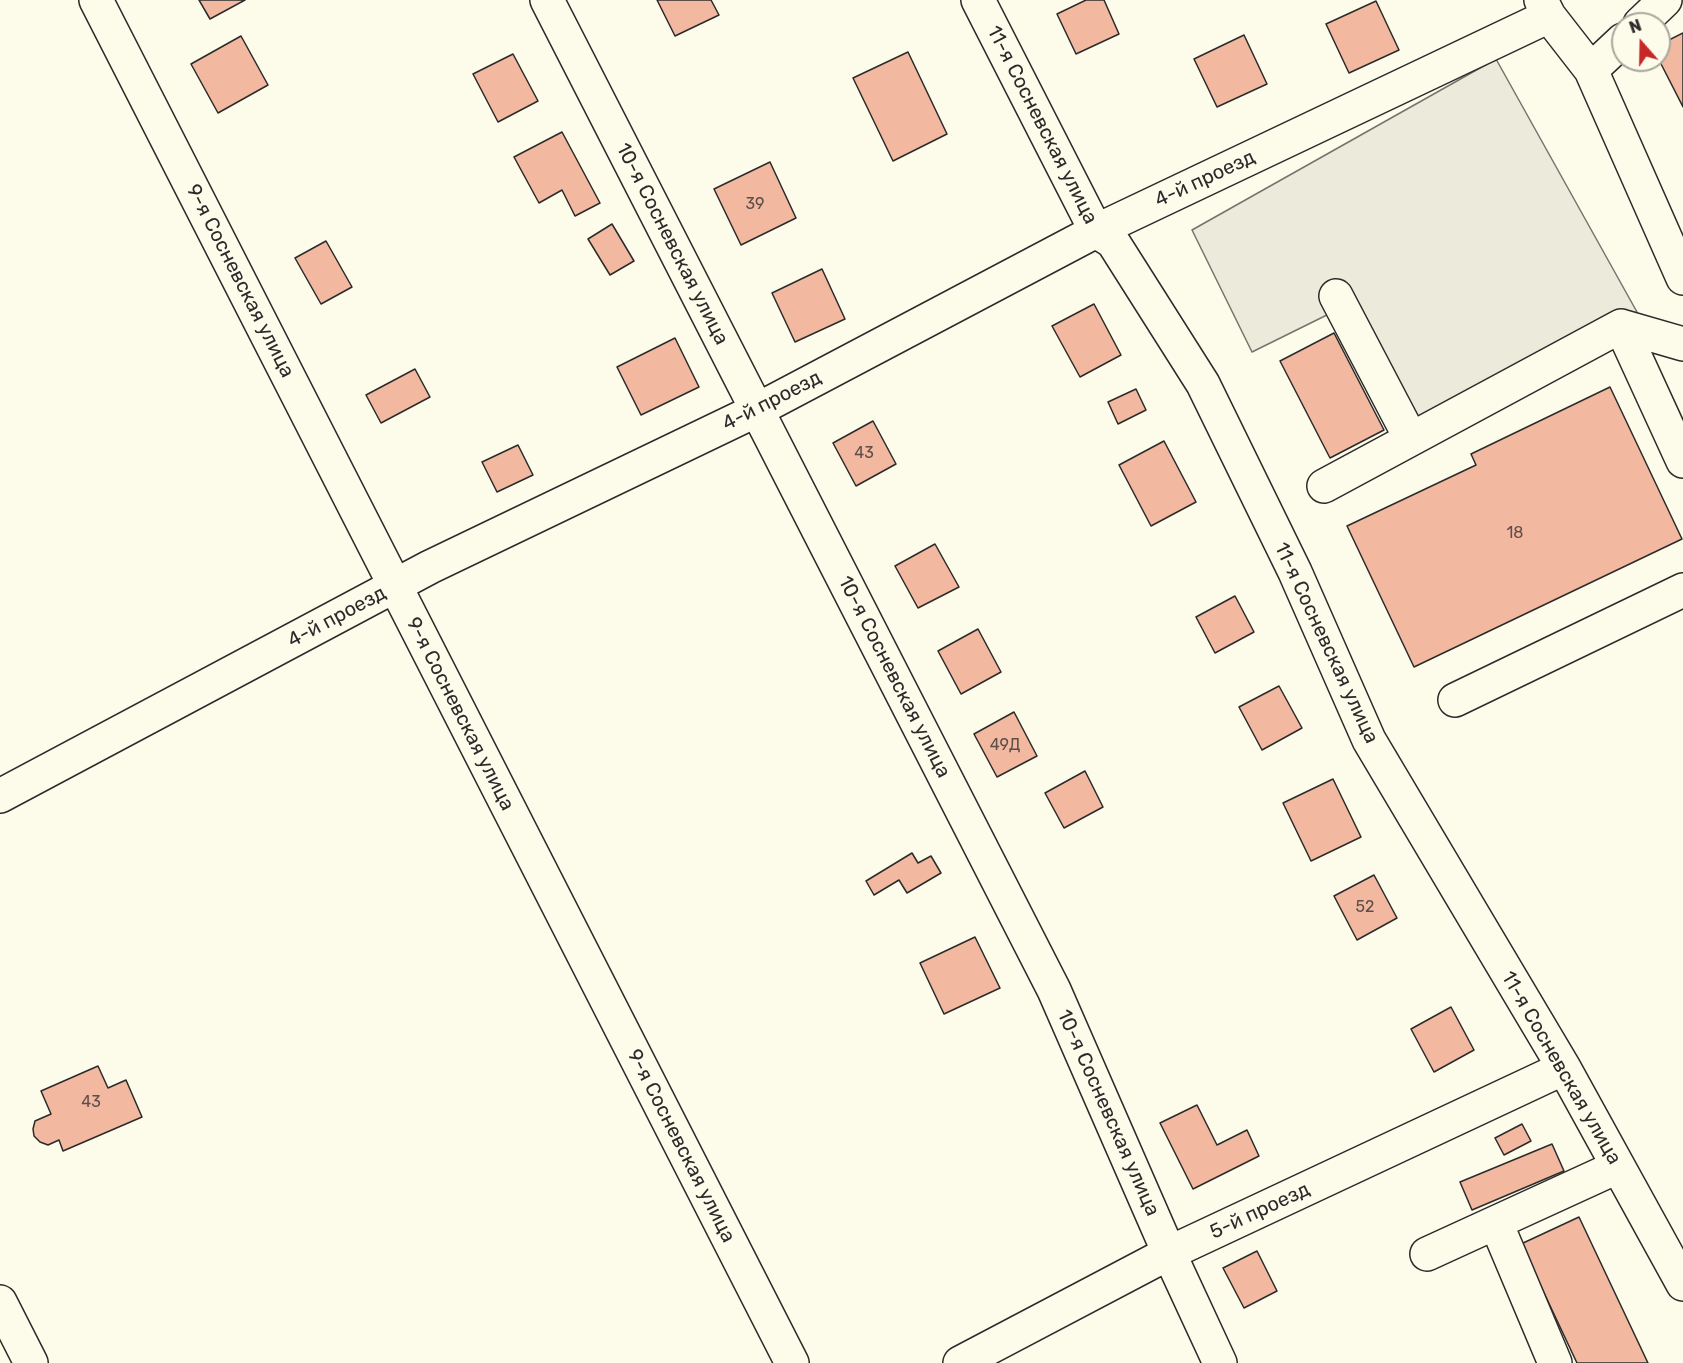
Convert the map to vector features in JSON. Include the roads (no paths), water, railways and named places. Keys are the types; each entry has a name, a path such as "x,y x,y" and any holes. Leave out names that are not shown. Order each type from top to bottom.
{"street":[{"name":"9-я Сосневская улица","path":"96,0 792,1363"},
{"name":"10-я Сосневская улица","path":"547,0 1054,990 1169,1253 1220,1363"},
{"name":"11-я Сосневская улица","path":"978,0 1096,231 1113,242 1203,384 1295,572 1369,740 1564,1068 1683,1284"},
{"path":"1652,12 1665,0"},
{"name":"4-й проезд","path":"0,796 430,567 758,410 1096,231 1545,8"},
{"path":"1545,8 1591,70 1683,278"},
{"path":"1591,70 1611,51"},
{"path":"1336,296 1411,439"},
{"path":"1621,326 1683,461"},
{"path":"1324,486 1621,326 1683,344"},
{"path":"1455,700 1683,590"},
{"name":"5-й проезд","path":"960,1363 1169,1253 1564,1068"},
{"path":"1427,1254 1617,1167"},
{"path":"1496,1223 1555,1363"},
{"path":"0,1302 31,1363"}]}
